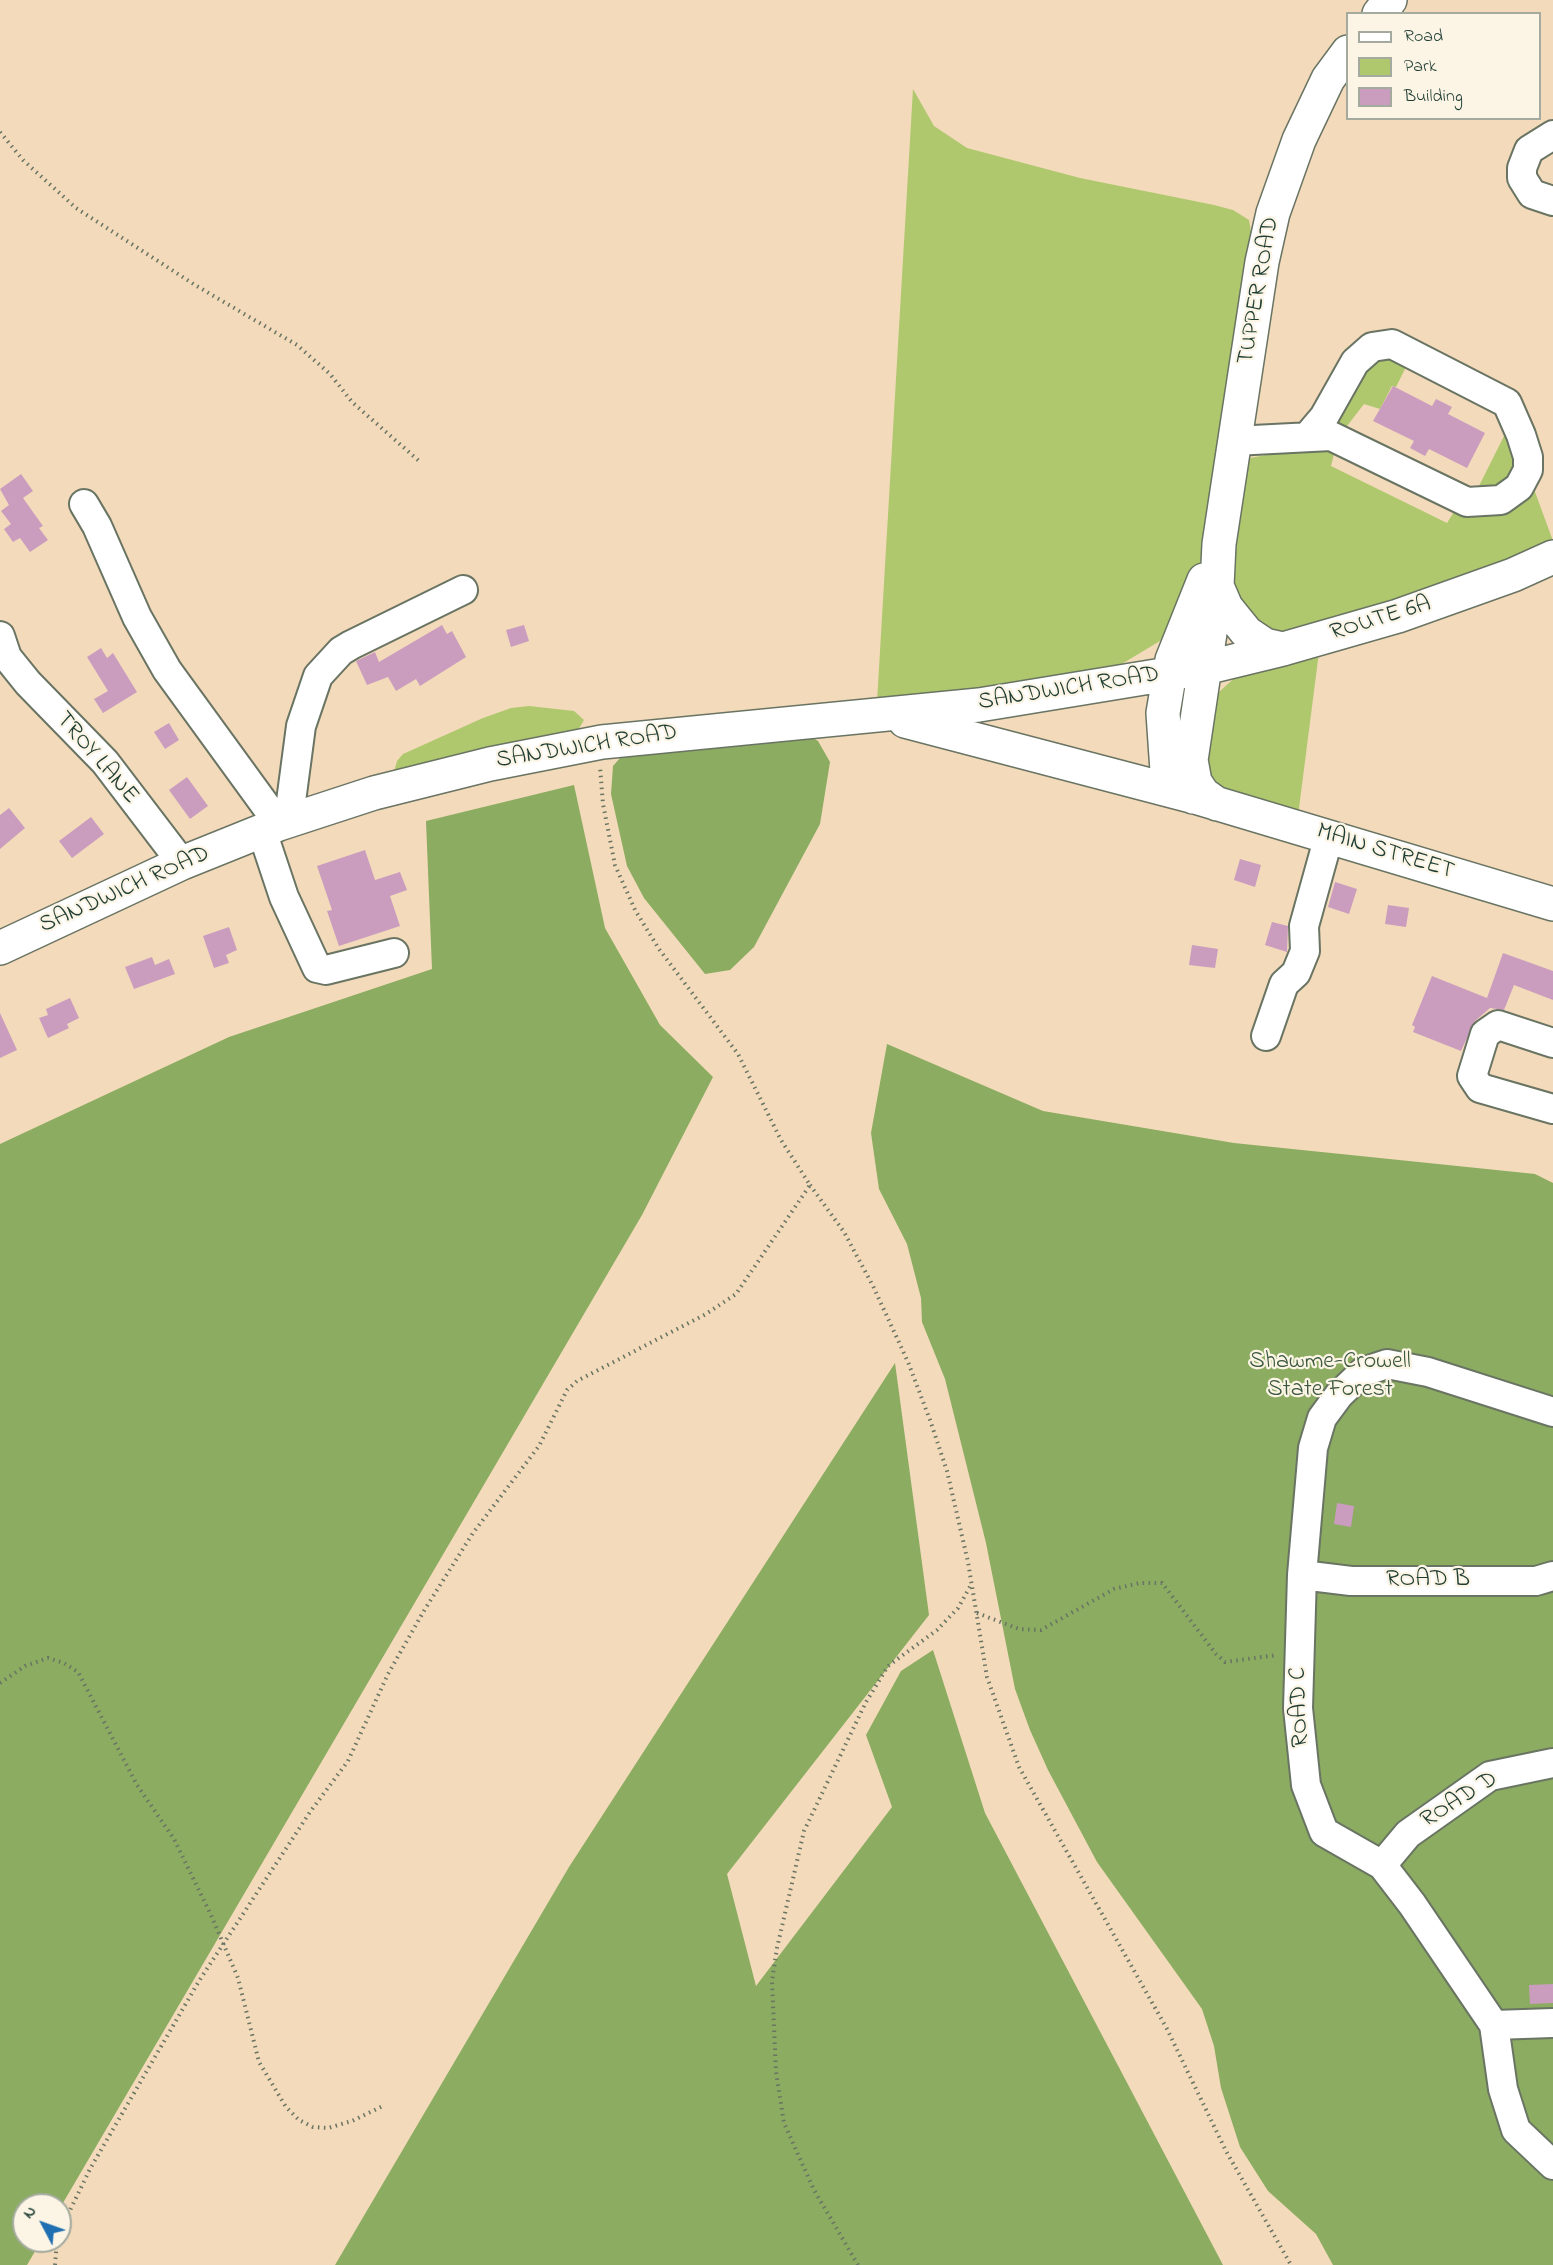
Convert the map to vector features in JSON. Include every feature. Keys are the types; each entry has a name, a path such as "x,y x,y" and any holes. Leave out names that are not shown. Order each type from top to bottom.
{"main road":[{"path":"1381,12 1390,0"},
{"name":"TUPPER ROAD","path":"1205,668 1217,586 1219,544 1234,441 1262,262 1273,213 1299,140 1328,80 1346,53"},
{"name":"TUPPER ROAD","path":"1168,675 1219,544"},
{"name":"ROUTE 6A","path":"1205,668 1283,649 1437,603 1553,557"},
{"path":"1217,586 1226,607 1246,633 1265,645 1283,649"},
{"path":"1205,668 1191,768 1206,801"},
{"name":"SANDWICH ROAD","path":"0,948 277,821 374,793 490,764 597,743 679,732 979,705 1205,668"},
{"name":"MAIN STREET","path":"1168,675 1163,713 1165,763 1177,786 1206,801"},
{"name":"MAIN STREET","path":"883,715 1206,801 1553,904"}],"street":[{"path":"1553,135 1529,150 1522,168 1526,186 1532,194 1553,201"},
{"path":"1234,441 1331,436 1467,501 1501,500 1519,487 1528,470 1528,457 1507,403 1392,344 1372,347 1355,362 1320,423 1308,437"},
{"path":"84,504 97,526 137,617 167,670 277,821"},
{"path":"394,953 326,969 317,968 284,897 277,821 301,726 318,676 341,651 351,645 463,590"},
{"name":"TROY LANE","path":"2,651 28,683 105,762 182,863"},
{"path":"1266,1036 1284,984 1296,973 1305,951 1304,926 1329,836"},
{"path":"1553,1043 1498,1025 1485,1034 1472,1076 1480,1088 1553,1109"},
{"name":"ROAD C","path":"1553,1412 1428,1372 1387,1364 1363,1372 1339,1395 1322,1418 1316,1438 1302,1575 1298,1708 1306,1785 1324,1832 1382,1865 1413,1904 1494,2025 1503,2089 1516,2130 1553,2165"},
{"name":"ROAD B","path":"1302,1575 1374,1581 1536,1581 1553,1576"},
{"name":"ROAD D","path":"1382,1865 1408,1834 1490,1776 1553,1763"},
{"path":"1494,2025 1553,2024"}],"path":[{"path":"0,132 23,160 76,208 195,285 297,345 330,374 352,402 403,450 419,461"},
{"path":"597,743 608,832 615,865 635,910 659,949 738,1054 781,1140 844,1232 873,1286 908,1362 947,1471 972,1583 987,1677 1019,1767 1155,2008 1226,2151 1291,2265"},
{"path":"72,2203 122,2111 224,1945 310,1812 348,1761 388,1674 425,1609 473,1533 540,1446 567,1390 589,1373 728,1300 742,1285 810,1185"},
{"path":"858,2265 814,2190 784,2123 776,2072 772,1981 777,1948 804,1831 866,1702 888,1666 937,1630 958,1608 972,1583"},
{"path":"977,1612 1019,1629 1041,1630 1114,1589 1140,1583 1162,1583 1215,1654 1225,1662 1299,1653"},
{"path":"0,1683 25,1666 48,1658 64,1663 78,1672 87,1687 94,1708 137,1785 174,1839 238,1978 259,2062 286,2107 299,2120 313,2127 328,2128 352,2121 384,2106"}],"green space":[{"path":"913,89 934,126 967,148 1080,178 1214,205 1233,210 1249,220 1251,232 1208,541 1182,609 1160,641 1110,671 877,702"},
{"path":"1381,355 1407,365 1396,387 1392,386 1380,409 1364,404 1347,426 1335,423 1351,385"},
{"path":"1506,432 1524,459 1511,487 1477,490"},
{"path":"1307,448 1330,450 1334,454 1331,466 1447,523 1457,507 1531,481 1553,541 1481,573 1295,632 1269,630 1258,625 1231,591 1244,459"},
{"path":"1319,652 1298,816 1216,791 1202,756 1212,707 1219,692 1239,674"},
{"path":"529,706 574,711 584,720 577,732 394,772 397,761 403,754 483,718 511,708"},
{"path":"808,735 818,741 830,762 820,824 754,947 730,970 705,974 644,898 627,866 611,794 613,766 620,758 632,753"},
{"path":"574,785 605,928 660,1025 713,1077 642,1215 69,2193 12,2193 12,2253 34,2253 27,2265 0,2265 0,1144 229,1037 432,969 426,821"},
{"name":"Shawme-Crowell State Forest","path":"887,1044 1043,1111 1234,1143 1535,1174 1553,1183 1553,2265 1333,2265 1316,2234 1268,2191 1240,2147 1221,2088 1214,2046 1202,2009 1097,1862 1048,1770 1015,1689 986,1543 945,1379 922,1322 921,1298 907,1244 879,1189 871,1133"},
{"path":"895,1363 929,1615 727,1874 756,1986 892,1807 866,1735 901,1671 933,1650 985,1813 1223,2265 335,2265 569,1867"}],"building":[{"path":"1393,386 1432,406 1436,399 1452,407 1448,414 1485,433 1467,468 1429,449 1425,456 1410,448 1414,441 1373,421"},
{"path":"21,474 33,491 23,498 43,526 39,528 48,540 30,552 20,538 13,542 4,529 11,524 1,511 9,505 0,489"},
{"path":"442,625 447,634 452,631 466,657 420,686 416,679 396,691 388,677 367,685 356,661 375,652 379,662"},
{"path":"524,625 529,641 511,647 506,630"},
{"path":"101,648 107,658 113,653 137,692 103,713 94,699 108,691 87,657"},
{"path":"169,723 179,740 165,749 154,732"},
{"path":"187,777 208,806 190,819 169,790"},
{"path":"9,808 25,828 0,849 0,815"},
{"path":"91,817 104,834 72,858 59,841"},
{"path":"365,850 375,880 400,872 407,890 390,896 400,926 339,946 327,911 332,910 317,866"},
{"path":"1240,859 1261,865 1255,887 1234,880"},
{"path":"1335,882 1357,889 1349,914 1328,907"},
{"path":"1388,905 1409,908 1406,927 1385,924"},
{"path":"1272,922 1288,926 1287,952 1265,945"},
{"path":"229,927 237,950 226,955 229,963 214,968 203,936"},
{"path":"1192,945 1218,949 1215,968 1189,965"},
{"path":"1503,953 1553,971 1553,1000 1514,985 1504,1010 1490,1008 1475,1021 1461,1051 1413,1032 1415,1027 1412,1025 1432,976 1487,998"},
{"path":"152,957 155,965 169,959 175,974 134,989 125,967"},
{"path":"70,998 79,1018 67,1024 69,1028 48,1038 39,1018 48,1015 46,1009"},
{"path":"0,1013 17,1050 0,1058"},
{"path":"1337,1503 1354,1506 1351,1527 1334,1524"},
{"path":"1553,1984 1553,2003 1530,2004 1529,1985"}]}
